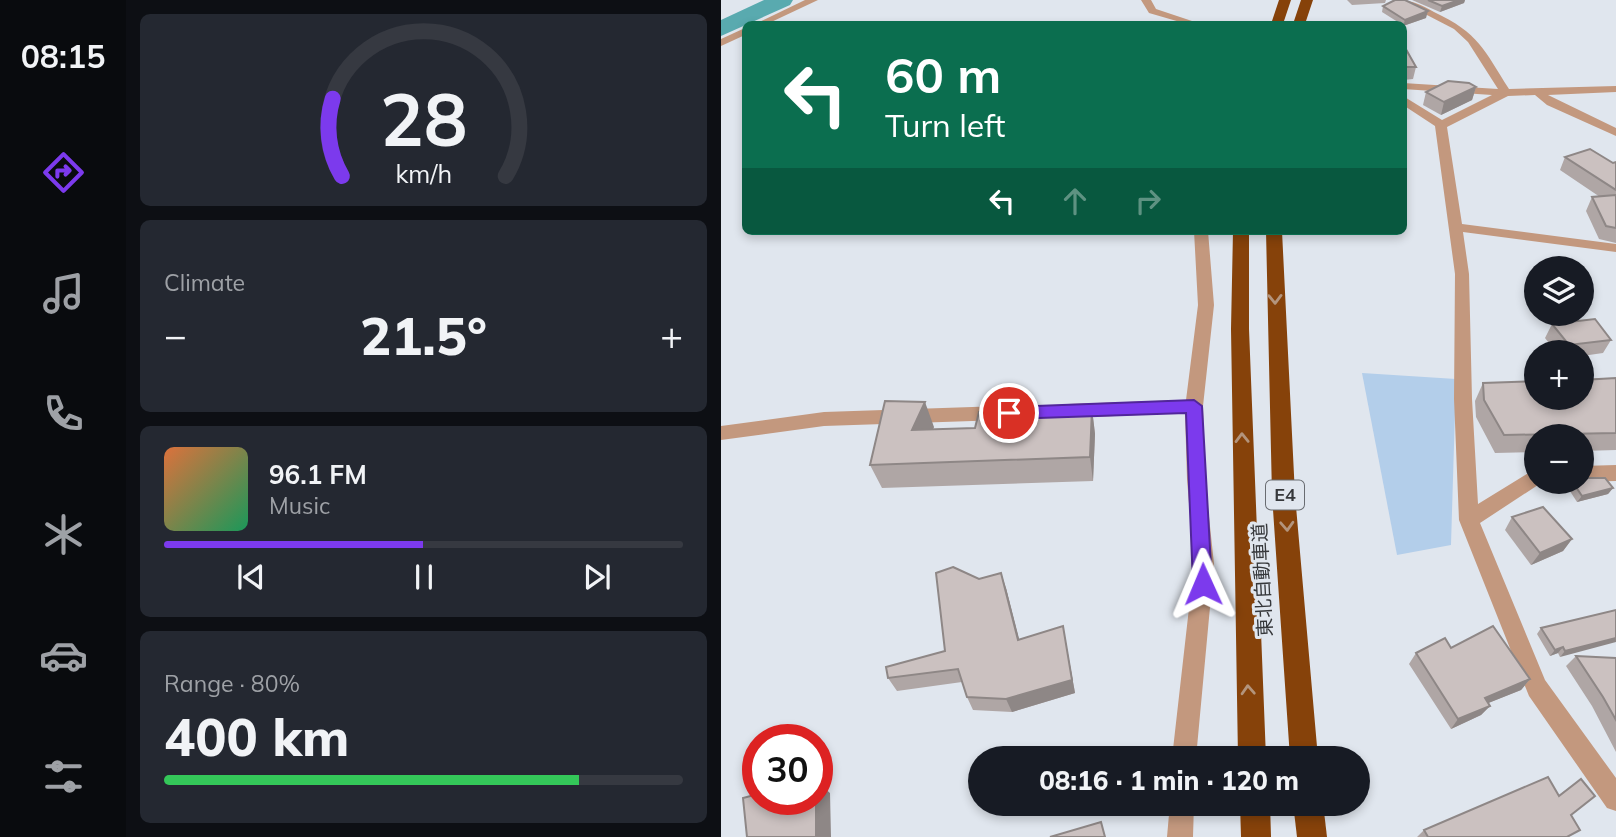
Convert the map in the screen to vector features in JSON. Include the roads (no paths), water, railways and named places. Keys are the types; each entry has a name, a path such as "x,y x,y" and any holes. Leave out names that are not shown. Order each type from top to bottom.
{"highway":[{"path":"1278,21 1285,0"},
{"path":"1300,21 1307,0"},
{"name":"東北自動車道","path":"1241,235 1240,329 1252,746"},
{"name":"東北自動車道","path":"1274,235 1275,329 1295,661 1303,746"},
{"path":"1255,816 1256,837"},
{"path":"1310,816 1312,837"}],"street":[{"path":"767,21 813,0"},
{"path":"1146,0 1152,12 1185,21"},
{"path":"1403,0 1458,27 1472,40 1506,93"},
{"path":"721,43 742,32"},
{"path":"1407,86 1506,93 1616,89"},
{"path":"1538,92 1551,103 1616,132"},
{"path":"1441,125 1506,93"},
{"path":"1407,102 1441,125 1462,274 1463,399 1469,520 1537,688 1616,799"},
{"path":"1456,227 1616,248"},
{"path":"1185,746 1204,564 1196,479 1194,406 1206,305 1201,235"},
{"path":"1043,412 1194,406"},
{"path":"721,433 824,419 1016,412"},
{"path":"1594,474 1616,473"},
{"path":"1469,520 1524,485"},
{"path":"1180,837 1181,816"}],"waterway":[{"path":"721,29 782,0"}]}
